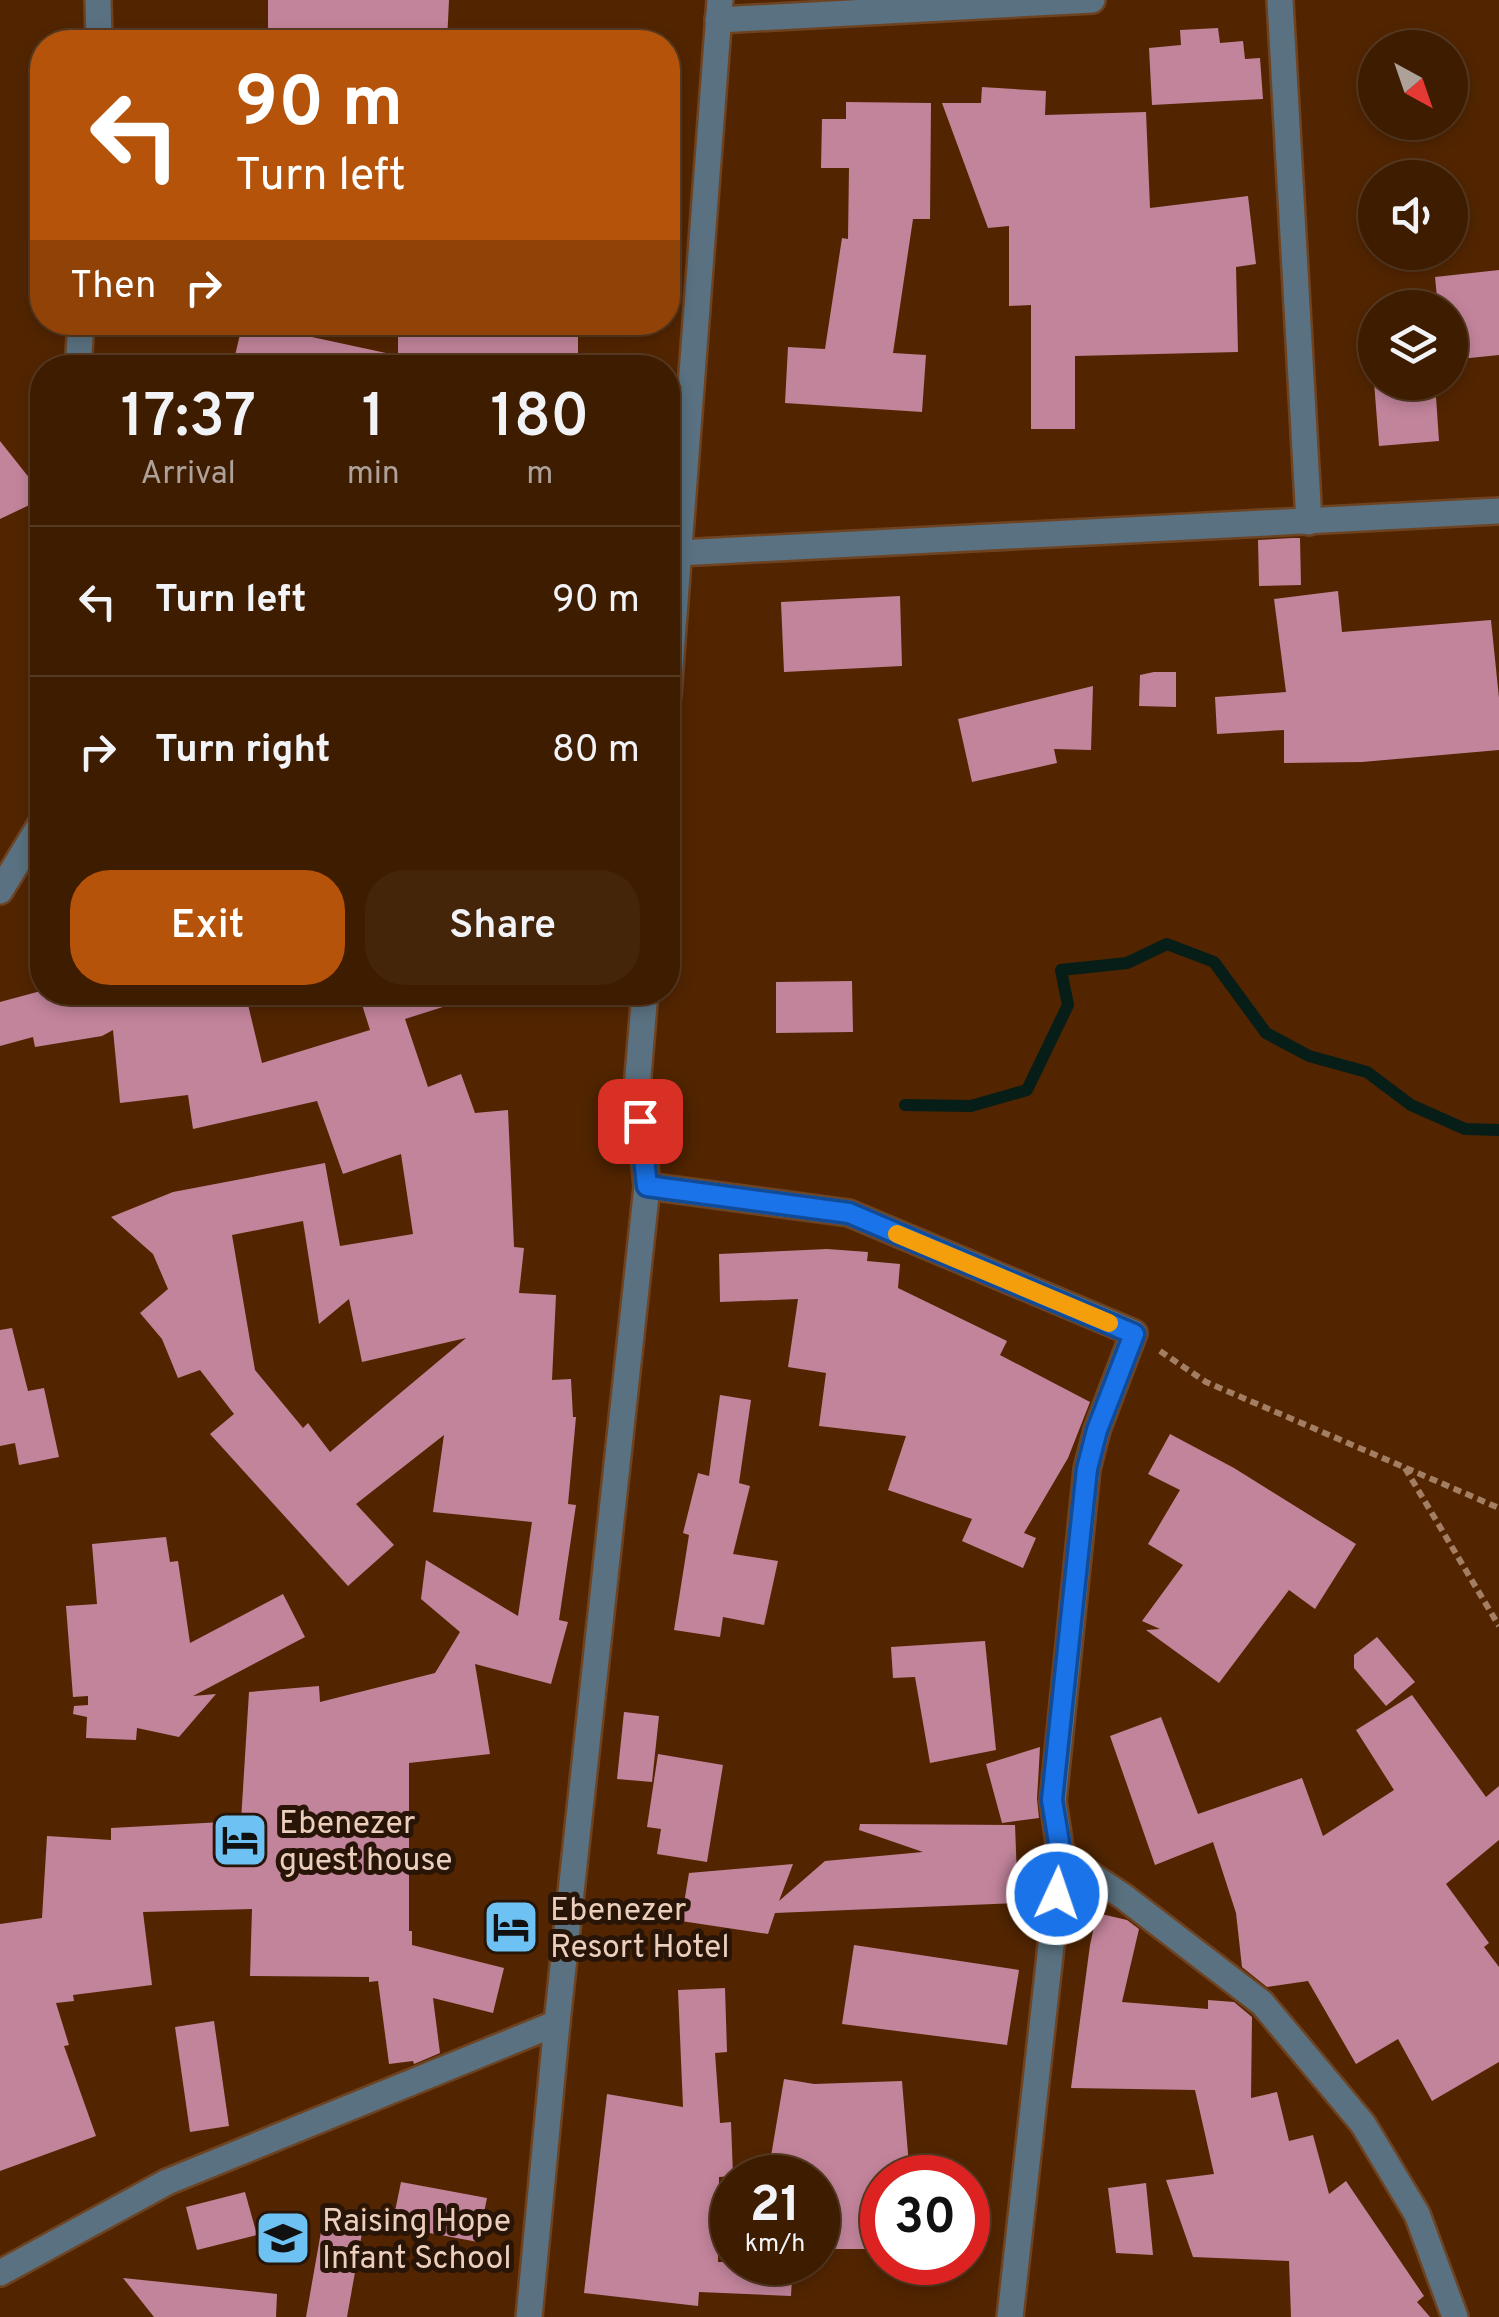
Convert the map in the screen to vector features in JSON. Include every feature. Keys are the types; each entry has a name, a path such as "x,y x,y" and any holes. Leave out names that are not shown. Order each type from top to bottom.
{"street":[{"path":"98,0 99,30"},
{"path":"680,527 719,10 1092,0"},
{"path":"1280,0 1310,522"},
{"path":"680,553 1499,512"},
{"path":"0,892 30,842"},
{"path":"529,2317 647,1186 637,1088 643,1005"},
{"path":"647,1186 849,1213 1134,1334 1097,1430 1087,1469 1052,1800 1061,1855 1010,2317"},
{"path":"1061,1855 1124,1897 1262,2003 1363,2124 1417,2214 1456,2317"},
{"path":"0,2272 167,2182 557,2023"}],"path":[{"path":"1134,1334 1206,1382 1499,1508"},
{"path":"1404,1467 1499,1626"}],"building":[{"path":"268,0 449,0 448,30 268,30"},
{"path":"1218,28 1220,43 1243,41 1245,59 1260,58 1263,99 1152,105 1149,48 1181,45 1180,30"},
{"path":"982,87 1046,91 1045,115 1146,112 1150,208 1248,196 1256,264 1236,267 1238,352 1075,356 1075,429 1031,429 1031,305 1009,306 1009,226 988,228 942,103 981,103"},
{"path":"846,102 931,103 930,219 913,219 893,353 926,355 922,412 785,403 788,347 825,349 842,238 848,239 849,168 821,168 822,119 846,119"},
{"path":"1499,270 1499,355 1468,358 1468,290 1436,290 1435,277"},
{"path":"240,335 303,335 386,353 386,355 235,355"},
{"path":"398,335 578,335 578,355 398,355"},
{"path":"1375,400 1436,400 1439,441 1379,446"},
{"path":"0,441 30,479 30,505 0,519"},
{"path":"1300,538 1301,585 1259,586 1258,540"},
{"path":"1338,591 1342,632 1491,620 1499,698 1499,750 1362,762 1284,763 1284,730 1217,734 1215,697 1286,692 1274,599"},
{"path":"900,596 902,666 784,672 781,602"},
{"path":"1176,672 1176,707 1139,706 1140,675"},
{"path":"1093,686 1091,750 1054,749 1057,763 972,782 958,719"},
{"path":"852,981 853,1032 776,1033 776,982"},
{"path":"30,994 30,1005 248,1005 262,1063 370,1030 362,1005 449,1005 405,1019 428,1087 461,1074 475,1113 508,1110 514,1247 524,1248 519,1293 556,1295 552,1380 571,1379 576,1417 568,1504 576,1505 559,1620 568,1622 551,1684 475,1664 490,1754 409,1763 412,1945 504,1968 493,2013 433,1998 440,2053 414,2064 389,2064 378,1981 369,1982 369,1977 250,1976 252,1909 143,1912 152,1985 73,1995 74,2001 56,2003 69,2045 64,2046 96,2136 0,2171 0,1924 42,1918 47,1836 111,1840 111,1828 241,1821 249,1692 319,1686 320,1702 435,1673 460,1632 421,1599 426,1560 518,1616 532,1522 433,1512 444,1435 356,1504 394,1545 348,1586 210,1434 234,1414 200,1370 178,1378 162,1339 140,1313 168,1289 153,1254 111,1217 173,1192 325,1163 340,1246 413,1234 401,1154 343,1174 317,1101 193,1129 188,1095 120,1103 113,1030 102,1036 35,1047 33,1037 0,1046 0,1002","holes":["303,1221 319,1324 349,1299 362,1362 466,1338 330,1452 308,1423 303,1428 255,1370 232,1235"]},
{"path":"827,1249 868,1252 867,1261 900,1264 898,1288 1007,1341 1000,1355 1090,1402 1068,1458 1024,1533 1036,1538 1023,1568 962,1541 972,1519 888,1490 906,1436 819,1426 826,1373 788,1367 798,1299 720,1302 719,1254"},
{"path":"12,1328 28,1391 44,1388 59,1457 19,1465 15,1443 0,1446 0,1330"},
{"path":"720,1395 751,1400 739,1483 750,1486 733,1554 778,1561 764,1625 723,1617 720,1637 674,1630 689,1535 683,1533 698,1473 709,1476"},
{"path":"1170,1434 1234,1468 1356,1544 1315,1609 1289,1590 1219,1683 1146,1630 1160,1629 1142,1621 1183,1565 1148,1544 1180,1490 1148,1474"},
{"path":"166,1537 170,1562 178,1561 190,1643 283,1594 305,1637 193,1696 216,1694 179,1737 137,1728 136,1740 86,1738 87,1717 73,1714 74,1706 88,1705 88,1696 73,1697 66,1606 97,1604 92,1544"},
{"path":"1377,1637 1415,1682 1386,1706 1354,1668 1354,1655"},
{"path":"985,1641 996,1750 930,1763 915,1677 893,1678 891,1647"},
{"path":"1412,1695 1486,1797 1499,1786 1499,1840 1446,1884 1489,1943 1484,1947 1499,1967 1499,2062 1432,2101 1398,2039 1356,2064 1308,1981 1267,1987 1242,1967 1236,1913 1213,1842 1155,1865 1110,1736 1161,1717 1198,1814 1302,1778 1323,1836 1394,1790 1356,1730"},
{"path":"624,1712 659,1716 652,1782 617,1779"},
{"path":"1040,1747 1039,1818 1002,1823 986,1764"},
{"path":"658,1754 723,1765 707,1862 657,1854 661,1829 647,1827"},
{"path":"860,1824 1015,1825 1018,1903 775,1913 768,1934 681,1921 689,1873 793,1864 779,1901 825,1861 923,1852 859,1830"},
{"path":"1097,1913 1127,1920 1139,1929 1122,2002 1208,2009 1208,2000 1234,2002 1252,2017 1251,2098 1277,2092 1289,2141 1313,2135 1329,2194 1346,2181 1424,2296 1417,2302 1430,2317 1291,2317 1289,2261 1193,2257 1166,2180 1214,2174 1195,2090 1071,2088"},
{"path":"854,1945 1019,1970 1007,2045 842,2024"},
{"path":"725,1988 727,2052 715,2053 720,2123 731,2122 732,2155 710,2155 710,2285 792,2285 791,2296 699,2292 698,2306 584,2293 607,2094 683,2107 678,1990"},
{"path":"214,2021 229,2126 190,2132 175,2027"},
{"path":"784,2079 814,2084 902,2081 908,2155 860,2155 860,2249 840,2249 840,2155 771,2155"},
{"path":"401,2182 487,2198 478,2242 392,2226"},
{"path":"1146,2183 1153,2255 1116,2253 1108,2188"},
{"path":"245,2192 257,2235 197,2250 186,2207"},
{"path":"322,2226 362,2233 347,2317 306,2317"},
{"path":"123,2278 277,2294 276,2317 154,2317"}],"waterway":[{"path":"905,1105 971,1106 1027,1090 1068,1005 1061,970 1127,963 1167,944 1214,962 1266,1033 1309,1056 1367,1072 1411,1105 1465,1129 1499,1130"}],"slow traffic":[{"path":"897,1234 1109,1323"}],"place":[{"name":"Ebenezer guest house","path":"240,1840"},
{"name":"Ebenezer Resort Hotel","path":"511,1927"},
{"name":"Raising Hope Infant School","path":"283,2238"}],"route":[{"path":"640,1121 647,1186 849,1213 1134,1334 1097,1430 1087,1469 1052,1800 1061,1855 1057,1894"}]}
